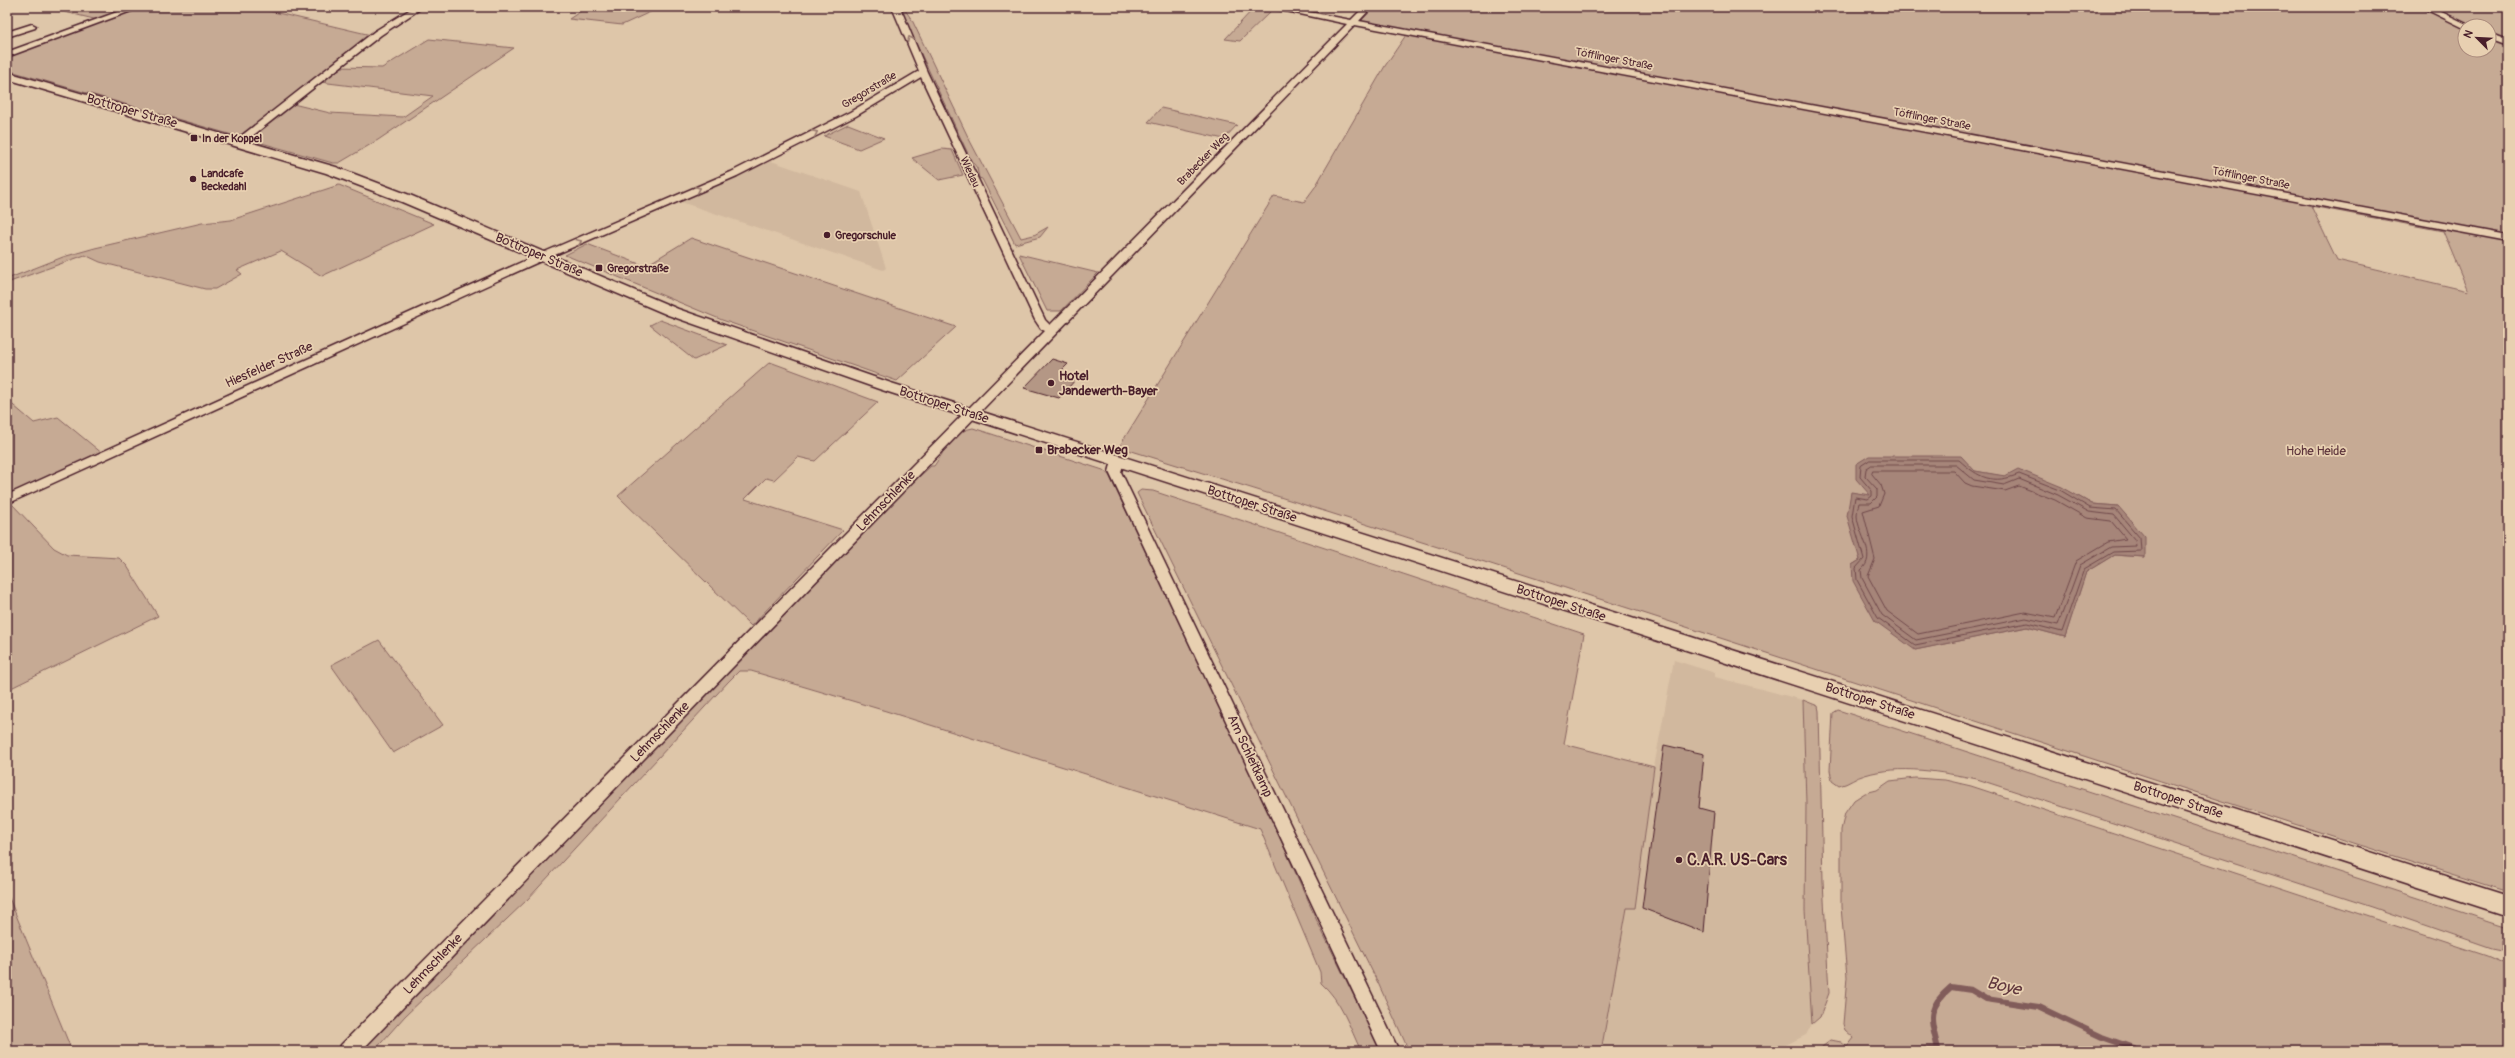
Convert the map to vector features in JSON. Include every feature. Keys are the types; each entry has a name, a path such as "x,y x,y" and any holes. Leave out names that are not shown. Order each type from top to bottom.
{"main road":[{"name":"Bottroper Straße","path":"7,75 240,142 331,170 407,198 673,312 783,352 1118,461 2508,906"}],"street":[{"path":"7,54 138,7"},
{"path":"240,142 378,33 419,7"},
{"name":"Wiedau","path":"896,7 923,72 1040,320 1045,327 1053,330"},
{"name":"Töfflinger Straße","path":"1271,7 2508,238"},
{"name":"Brabecker Weg","path":"972,414 1368,7"},
{"path":"2425,7 2457,21"},
{"path":"7,35 32,26"},
{"path":"7,28 18,31"},
{"path":"2497,39 2508,44"},
{"name":"Gregorstraße","path":"543,257 734,174 853,114 923,72"},
{"name":"Hiesfelder Straße","path":"7,500 543,257"},
{"name":"Lehmschlenke","path":"348,1051 972,414"},
{"name":"Am Schleitkamp","path":"1118,461 1115,472 1390,1051"}],"shaded area":[{"name":"Gregorschule","path":"771,161 861,192 886,268 883,270 681,202"},
{"path":"1674,660 1715,673 1715,677 1803,700 1806,803 1805,910 1812,1024 1806,1035 1774,1051 1601,1051 1627,908 1635,908 1654,767"}],"green space":[{"path":"77,7 116,7 126,10 98,20 65,12"},
{"path":"143,7 252,7 371,35 247,133 236,136 7,70 7,57"},
{"path":"587,7 661,7 622,25 569,19"},
{"path":"899,7 903,7 912,20 969,139 1021,238 1034,235 1048,227 1040,237 1015,244 982,179 979,178 977,168 971,160"},
{"path":"1255,7 1308,15 1272,10 1240,41 1225,39"},
{"name":"Hohe Heide","path":"1375,7 2508,7 2508,892 1467,556 1119,447 1274,196 1304,202 1315,187 1385,66 1406,35 1541,60 1543,57 1361,21","holes":["2311,206 2443,231 2468,291 2337,260","1975,471 2061,487 2092,504 2118,506 2145,557 2114,555 2086,572 2065,637 2027,627 1915,650 1852,565 1860,560 1870,496"]},
{"path":"429,39 514,48 378,140 339,163 333,163 251,140 252,136 293,104 330,113 403,117 433,96 320,82 339,67 382,68"},
{"path":"1161,108 1237,125 1224,139 1148,122"},
{"path":"848,124 884,138 859,149 824,136"},
{"path":"942,149 952,150 963,175 939,180 912,158"},
{"path":"339,185 434,224 322,276 281,251 237,270 242,274 215,289 205,289 100,262 85,255 7,283 7,279 63,257 202,223 231,220"},
{"path":"691,238 956,327 897,381 722,320 565,255 587,244 645,266"},
{"path":"1019,254 1098,273 1061,311 1047,311"},
{"path":"660,320 727,345 694,360 650,325"},
{"path":"770,362 878,402 815,461 798,457 774,480 766,478 745,499 843,530 751,626 618,496"},
{"path":"7,400 34,423 58,417 103,454 7,496"},
{"path":"973,428 1103,470 1109,475 1262,798 1317,921 1381,1051 1361,1051 1340,1006 1321,983 1320,972 1260,829 886,711 751,671 739,671 527,900 405,1016 374,1051 358,1051 899,495 931,466 934,466 942,454 942,450 959,433"},
{"path":"1141,490 1153,491 1584,634 1564,744 1654,767 1635,908 1627,908 1601,1051 1409,1051 1379,985 1137,493"},
{"path":"11,503 54,548 67,555 119,558 127,566 158,616 7,690 7,505"},
{"path":"379,640 443,725 393,753 331,665"},
{"path":"1803,700 1818,706 1819,711 1823,881 1829,993 1820,1017 1812,1024 1805,910 1806,803"},
{"path":"1838,710 2508,927 2508,937 2502,940 2501,950 2491,948 2372,907 1977,779 1921,770 1893,770 1862,776 1839,786 1832,781 1830,770 1833,713"},
{"path":"1915,778 1945,780 1971,786 2487,956 2503,963 2508,972 2508,1051 1817,1051 1831,1040 1841,1042 1847,1047 1854,1038 1845,1030 1843,1024 1847,977 1841,907 1841,830 1845,813 1854,800 1865,793 1877,790 1890,781"},
{"path":"7,893 72,1051 7,1051"}],"water":[{"path":"1869,456 1961,456 1975,471 2005,476 2018,469 2062,487 2092,504 2118,506 2145,537 2145,557 2114,555 2086,572 2065,637 2027,627 1915,650 1875,621 1853,581 1852,565 1860,560 1847,516 1851,492 1870,495 1856,479 1856,464"}],"building":[{"name":"Hotel Jandewerth-Bayer","path":"1052,359 1068,364 1061,371 1066,373 1064,375 1077,378 1059,398 1024,388"},
{"name":"C.A.R. US-Cars","path":"1664,745 1704,754 1699,808 1714,812 1704,932 1642,908"}],"waterway":[{"name":"Boye","path":"1886,1051 1938,1049 1933,1030 1932,1015 1937,1002 1951,987 1971,990 1986,999 2039,1007 2102,1037 2142,1051"}],"place":[{"name":"In der Koppel","path":"194,138"},
{"name":"Landcafe Beckedahl","path":"193,179"},
{"name":"Gregorschule","path":"827,235"},
{"name":"Gregorstraße","path":"599,268"},
{"name":"Hotel Jandewerth-Bayer","path":"1051,383"},
{"name":"Brabecker Weg","path":"1039,450"},
{"name":"C.A.R. US-Cars","path":"1679,860"}]}
